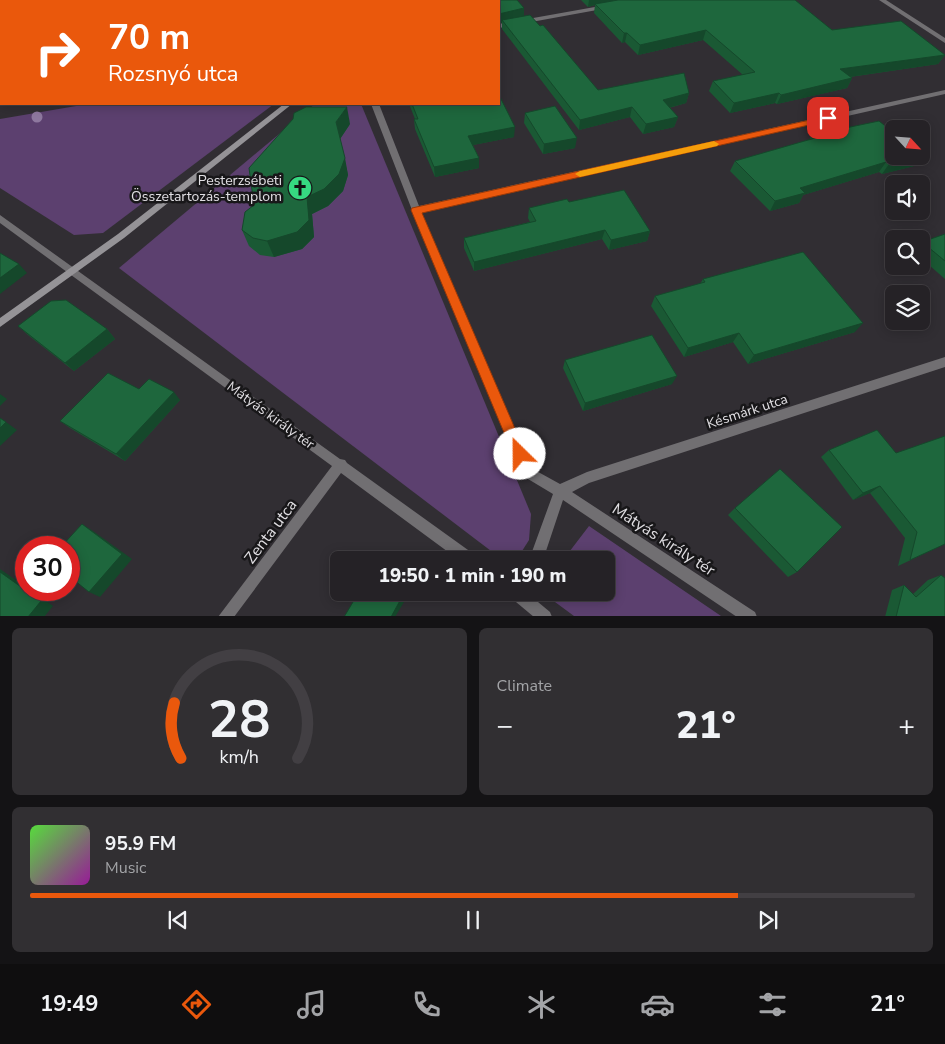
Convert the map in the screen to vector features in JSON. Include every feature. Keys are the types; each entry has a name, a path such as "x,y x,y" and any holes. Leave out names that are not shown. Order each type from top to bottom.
{"street":[{"path":"882,0 945,41"},
{"path":"500,26 610,6"},
{"path":"416,210 945,92"},
{"path":"0,323 121,236 287,105"},
{"name":"Mátyás király tér","path":"375,105 416,210 527,472 750,616"},
{"name":"Mátyás király tér","path":"0,218 341,464 458,551"},
{"name":"Késmárk utca","path":"560,492 587,478 945,362"},
{"name":"Zenta utca","path":"225,616 341,464"},
{"path":"539,551 560,492"},
{"path":"528,601 545,616"}],"shaded area":[{"path":"82,105 273,105 103,233 74,235 0,188 0,119"},
{"path":"314,105 361,105 531,514 529,540 522,551 491,551 119,268"},
{"path":"589,526 721,616 574,616 555,601 615,601 615,551 570,551"}],"building":[{"path":"500,0 517,0 524,8 500,14"},
{"path":"618,0 795,0 832,30 901,21 945,55 840,69 852,78 781,95 779,93 734,103 713,81 755,72 706,30 640,45 627,33 624,33 595,4"},
{"path":"530,15 540,26 543,25 598,90 684,73 689,93 663,100 678,117 646,124 632,107 580,120 502,20"},
{"path":"500,97 515,127 468,136 479,158 434,167 414,119 418,119 412,105 500,105"},
{"path":"555,106 577,138 544,144 525,113"},
{"name":"Pesterzsébeti Összetartozás-templom","path":"306,107 347,107 336,122 345,158 339,174 324,189 307,197 309,220 297,232 267,241 253,238 242,230 245,212 254,205 249,168 293,119 294,113"},
{"path":"879,121 885,126 885,162 800,188 805,193 775,201 735,161 815,138 812,135"},
{"path":"624,190 650,231 611,240 605,230 474,262 464,238 536,221 529,208 567,199 569,202"},
{"path":"945,234 945,261 930,249 930,239"},
{"path":"803,252 863,323 754,355 739,333 688,348 655,296 705,282 703,279"},
{"path":"0,253 19,264 0,278"},
{"path":"66,300 107,329 65,363 18,326 51,301"},
{"path":"652,335 677,376 585,403 565,360"},
{"path":"108,373 139,389 149,379 174,392 116,454 60,421"},
{"path":"0,418 6,422 0,428"},
{"path":"877,430 896,453 945,436 945,544 910,560 917,532 880,486 863,493 829,450"},
{"path":"780,469 842,527 797,572 735,508"},
{"path":"82,524 122,554 89,592 80,585 80,536 71,536"},
{"path":"0,572 15,583 15,601 41,601 29,616 0,616"},
{"path":"941,575 945,578 945,616 896,616 904,585 916,597"},
{"path":"354,601 400,601 392,616 345,616"}],"slow traffic":[{"path":"580,174 714,144"}],"place":[{"name":"Pesterzsébeti Összetartozás-templom","path":"300,188"}],"route":[{"path":"520,454 416,210 828,118"}]}
